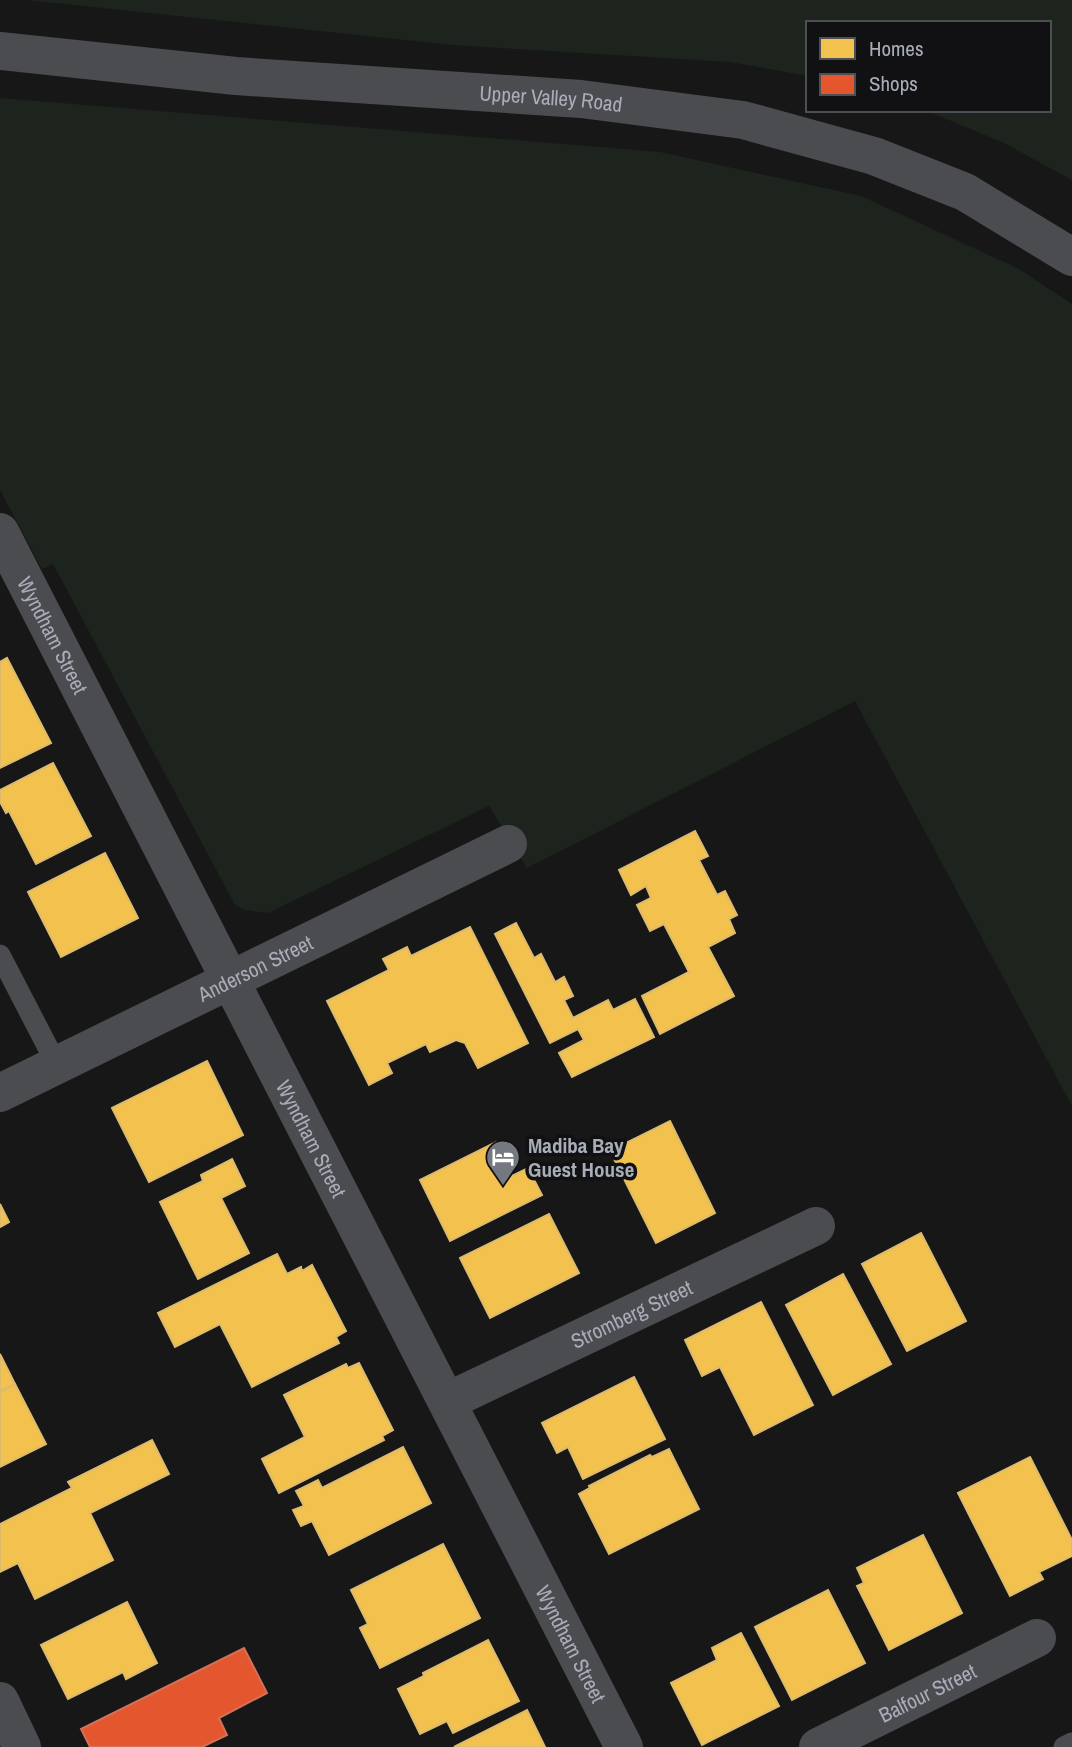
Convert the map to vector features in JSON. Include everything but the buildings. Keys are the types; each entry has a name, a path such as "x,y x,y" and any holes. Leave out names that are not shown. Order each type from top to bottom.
{"street":[{"name":"Upper Valley Road","path":"0,51 236,76 581,99 743,120 874,156 965,192 1072,257"},
{"name":"Wyndham Street","path":"0,532 624,1747"},
{"name":"Anderson Street","path":"0,1093 509,844"},
{"name":"Stromberg Street","path":"448,1401 816,1226"},
{"name":"Balfour Street","path":"818,1747 1037,1638"},
{"path":"0,1701 22,1747"}],"lane":[{"path":"0,955 57,1065"},
{"path":"1064,1747 1072,1743"}],"shaded area":[{"path":"27,0 1072,0 1072,180 1004,143 930,112 1051,112 1051,21 806,21 806,76 730,62 452,45"},
{"path":"0,98 660,152 861,196 1019,269 1072,304 1072,1106 855,701 527,868 489,806 268,913 245,910 235,905 53,564 42,569 0,490"}],"place":[{"name":"Madiba Bay Guest House","path":"503,1187"}]}
